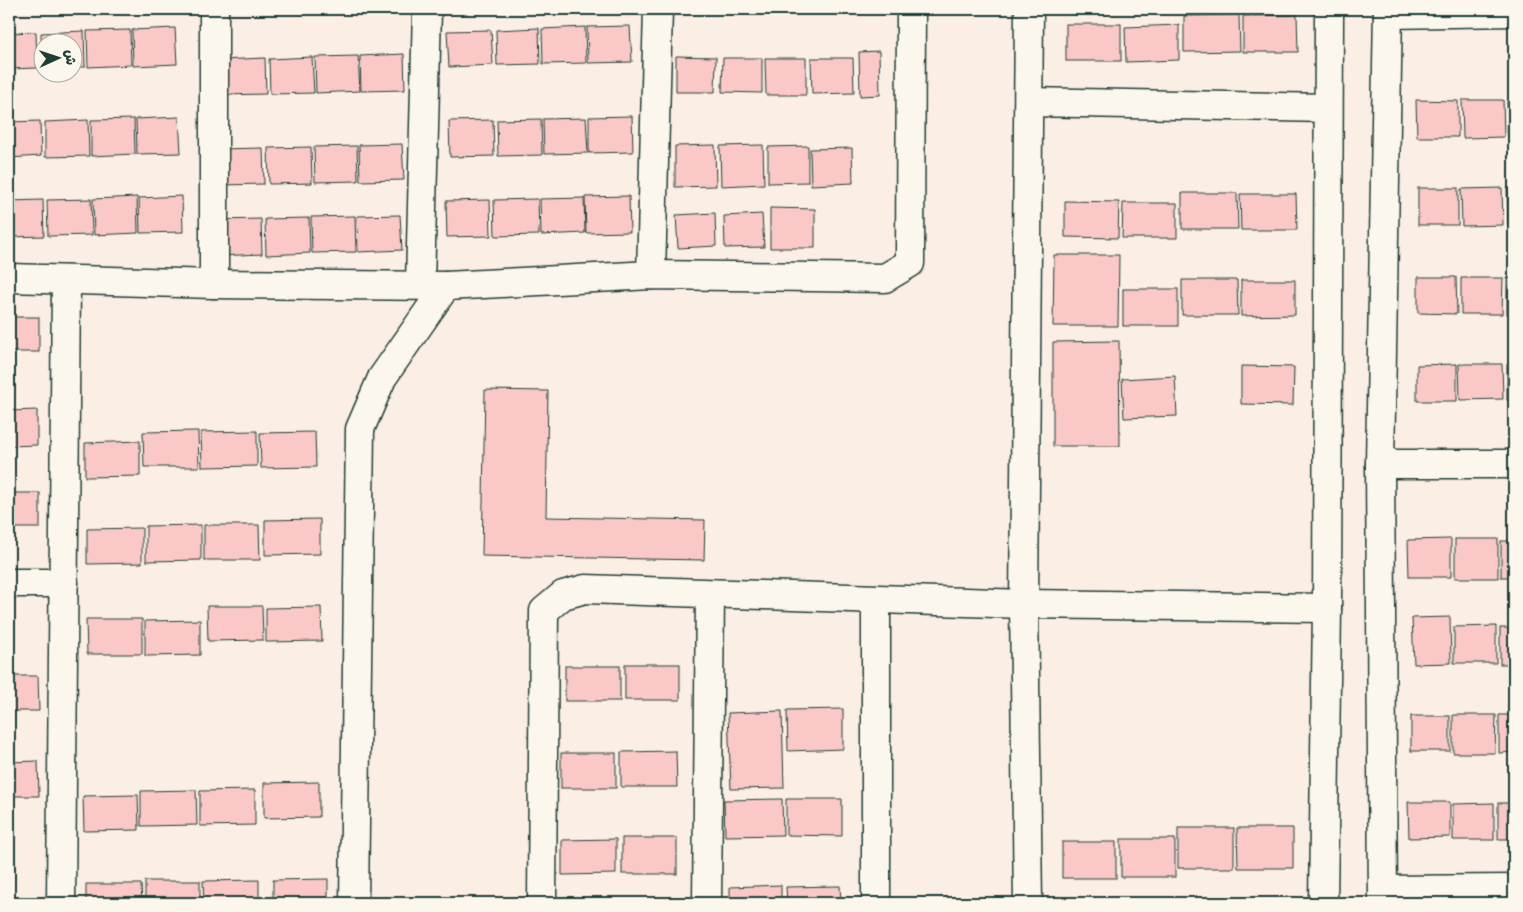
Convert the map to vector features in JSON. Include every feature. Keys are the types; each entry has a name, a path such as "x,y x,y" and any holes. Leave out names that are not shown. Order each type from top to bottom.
{"street":[{"path":"214,9 214,284"},
{"path":"354,903 360,429 382,378 433,285 427,9"},
{"path":"651,275 658,9"},
{"path":"9,278 214,284 433,285 651,275 885,278 910,263 911,9"},
{"path":"1028,903 1024,604 1029,9"},
{"path":"1323,903 1329,9"},
{"path":"1514,12 1388,11 1380,464 1384,897 1514,889"},
{"path":"1028,102 1328,108"},
{"path":"61,903 66,280"},
{"path":"1380,464 1514,464"},
{"path":"9,583 64,583"},
{"path":"542,903 544,611 563,595 585,589 1024,604 1326,608"},
{"path":"707,903 710,594"},
{"path":"876,600 876,903"}],"building":[{"path":"1239,15 1240,51 1184,52 1184,16"},
{"path":"1297,15 1298,52 1243,52 1243,16"},
{"path":"1066,24 1121,24 1121,61 1066,61"},
{"path":"1179,25 1179,60 1126,62 1125,27"},
{"path":"630,26 632,62 588,63 587,27"},
{"path":"585,27 586,63 543,64 542,29"},
{"path":"175,28 177,64 133,66 132,30"},
{"path":"539,28 540,64 497,65 496,30"},
{"path":"130,30 131,65 88,67 87,31"},
{"path":"491,30 493,65 449,67 447,31"},
{"path":"84,31 85,67 82,67 82,32 62,32"},
{"path":"32,32 32,68 9,69 9,33"},
{"path":"879,51 880,95 860,96 859,52"},
{"path":"404,54 405,90 361,91 360,56"},
{"path":"358,56 360,91 316,93 315,57"},
{"path":"676,56 716,57 715,92 676,92"},
{"path":"312,57 314,93 270,94 269,59"},
{"path":"265,58 266,94 222,95 221,60"},
{"path":"723,58 762,58 762,93 722,92"},
{"path":"765,58 806,58 806,95 766,95"},
{"path":"811,58 853,58 854,93 812,94"},
{"path":"1416,100 1458,101 1458,137 1417,137"},
{"path":"1462,100 1503,100 1504,137 1463,138"},
{"path":"1507,100 1514,100 1514,136 1508,136"},
{"path":"632,116 633,152 589,153 589,117"},
{"path":"179,117 181,153 137,154 136,119"},
{"path":"586,118 588,153 544,154 543,119"},
{"path":"134,119 135,154 91,156 91,120"},
{"path":"541,119 542,155 498,156 497,120"},
{"path":"88,120 89,156 45,157 45,122"},
{"path":"493,120 494,156 450,157 449,121"},
{"path":"40,121 41,156 9,158 9,122"},
{"path":"402,144 404,180 360,181 359,145"},
{"path":"715,145 716,186 675,187 675,146"},
{"path":"763,145 764,184 721,186 720,146"},
{"path":"357,146 358,181 315,182 314,147"},
{"path":"808,146 808,182 768,183 768,147"},
{"path":"311,147 312,183 269,184 268,148"},
{"path":"263,148 264,184 221,185 219,149"},
{"path":"852,148 853,183 811,185 810,149"},
{"path":"1418,188 1458,188 1458,225 1418,225"},
{"path":"1502,188 1503,225 1462,226 1461,189"},
{"path":"1507,188 1514,188 1514,226 1508,226"},
{"path":"1182,193 1237,193 1238,229 1182,229"},
{"path":"1240,194 1296,194 1297,230 1241,230"},
{"path":"182,196 183,232 140,233 139,198"},
{"path":"629,196 630,232 586,233 585,197"},
{"path":"137,197 138,233 94,235 93,199"},
{"path":"584,198 585,233 541,235 540,199"},
{"path":"91,199 92,235 48,236 47,200"},
{"path":"538,199 539,235 495,236 494,200"},
{"path":"43,200 44,236 9,237 9,201"},
{"path":"490,200 491,236 447,237 446,201"},
{"path":"1065,201 1119,202 1118,238 1065,237"},
{"path":"1123,203 1177,203 1177,238 1122,238"},
{"path":"770,208 815,209 815,248 770,248"},
{"path":"715,213 716,246 678,248 676,215"},
{"path":"762,214 764,247 725,248 724,216"},
{"path":"400,215 402,250 358,252 357,216"},
{"path":"355,216 356,252 312,253 311,217"},
{"path":"309,218 310,253 266,255 265,219"},
{"path":"261,219 262,254 218,256 217,220"},
{"path":"1054,255 1119,255 1118,326 1053,326"},
{"path":"1418,277 1456,277 1457,314 1418,313"},
{"path":"1461,278 1503,278 1502,314 1461,314"},
{"path":"1507,278 1514,278 1514,314 1507,314"},
{"path":"1182,280 1237,280 1238,315 1182,315"},
{"path":"1241,280 1295,280 1295,315 1241,316"},
{"path":"1123,289 1178,289 1178,326 1123,326"},
{"path":"9,317 39,317 39,352 9,352"},
{"path":"1119,341 1120,446 1053,446 1053,342"},
{"path":"1457,364 1457,401 1417,401 1417,365"},
{"path":"1459,364 1502,364 1503,399 1460,400"},
{"path":"1507,365 1514,365 1514,400 1507,400"},
{"path":"1241,366 1294,367 1293,405 1241,404"},
{"path":"1175,376 1177,416 1124,418 1122,379"},
{"path":"485,390 548,391 546,517 705,520 704,560 482,556"},
{"path":"37,410 37,445 9,446 9,411"},
{"path":"198,431 199,467 144,467 143,432"},
{"path":"257,431 257,466 202,467 201,432"},
{"path":"315,432 316,467 261,468 260,433"},
{"path":"140,441 140,476 85,477 85,443"},
{"path":"9,493 40,493 40,528 9,528"},
{"path":"320,519 320,554 265,555 265,520"},
{"path":"201,525 201,560 146,561 146,526"},
{"path":"204,525 259,525 260,560 204,560"},
{"path":"142,528 142,563 87,564 87,529"},
{"path":"1451,539 1451,577 1409,577 1408,540"},
{"path":"1455,539 1498,539 1498,578 1455,578"},
{"path":"1501,541 1514,541 1514,577 1501,577"},
{"path":"207,606 262,606 263,640 208,641"},
{"path":"321,607 322,641 266,642 266,608"},
{"path":"1450,617 1451,663 1414,664 1412,618"},
{"path":"86,619 142,619 142,654 87,654"},
{"path":"200,620 200,655 145,656 145,621"},
{"path":"1496,626 1496,663 1454,663 1454,627"},
{"path":"1500,628 1514,628 1514,664 1500,664"},
{"path":"625,664 680,664 680,700 625,700"},
{"path":"565,666 620,666 620,701 565,701"},
{"path":"9,676 38,676 39,711 9,711"},
{"path":"843,709 843,749 788,751 787,710"},
{"path":"782,711 784,788 731,789 728,713"},
{"path":"1453,715 1496,715 1495,753 1453,753"},
{"path":"1499,715 1514,715 1514,752 1499,753"},
{"path":"1411,716 1450,716 1450,751 1411,751"},
{"path":"676,751 677,787 621,787 621,752"},
{"path":"561,753 616,753 616,788 561,788"},
{"path":"38,761 39,796 9,796 9,762"},
{"path":"319,782 319,817 264,818 264,783"},
{"path":"196,790 197,825 141,826 141,791"},
{"path":"255,790 255,825 200,826 200,791"},
{"path":"138,795 139,830 84,831 83,796"},
{"path":"782,799 783,835 725,836 724,800"},
{"path":"786,799 842,799 842,836 786,835"},
{"path":"1408,802 1450,802 1450,837 1409,838"},
{"path":"1494,803 1494,840 1453,840 1453,804"},
{"path":"1498,803 1514,803 1514,839 1498,839"},
{"path":"1178,828 1234,828 1234,868 1178,868"},
{"path":"1237,828 1293,828 1293,868 1238,868"},
{"path":"622,838 677,838 677,874 622,874"},
{"path":"616,839 616,874 562,875 562,840"},
{"path":"1121,839 1175,839 1175,877 1121,877"},
{"path":"1062,842 1116,842 1116,878 1062,878"},
{"path":"328,879 328,903 273,903 273,880"},
{"path":"259,880 259,903 204,903 203,881"},
{"path":"145,881 200,881 200,903 145,903"},
{"path":"86,884 141,884 142,903 86,903"},
{"path":"781,885 781,903 730,903 730,887"},
{"path":"840,886 841,903 787,903 786,887"},
{"path":"1238,900 1292,901 1292,903 1238,903"},
{"path":"1178,901 1232,901 1232,903 1178,903"}]}
